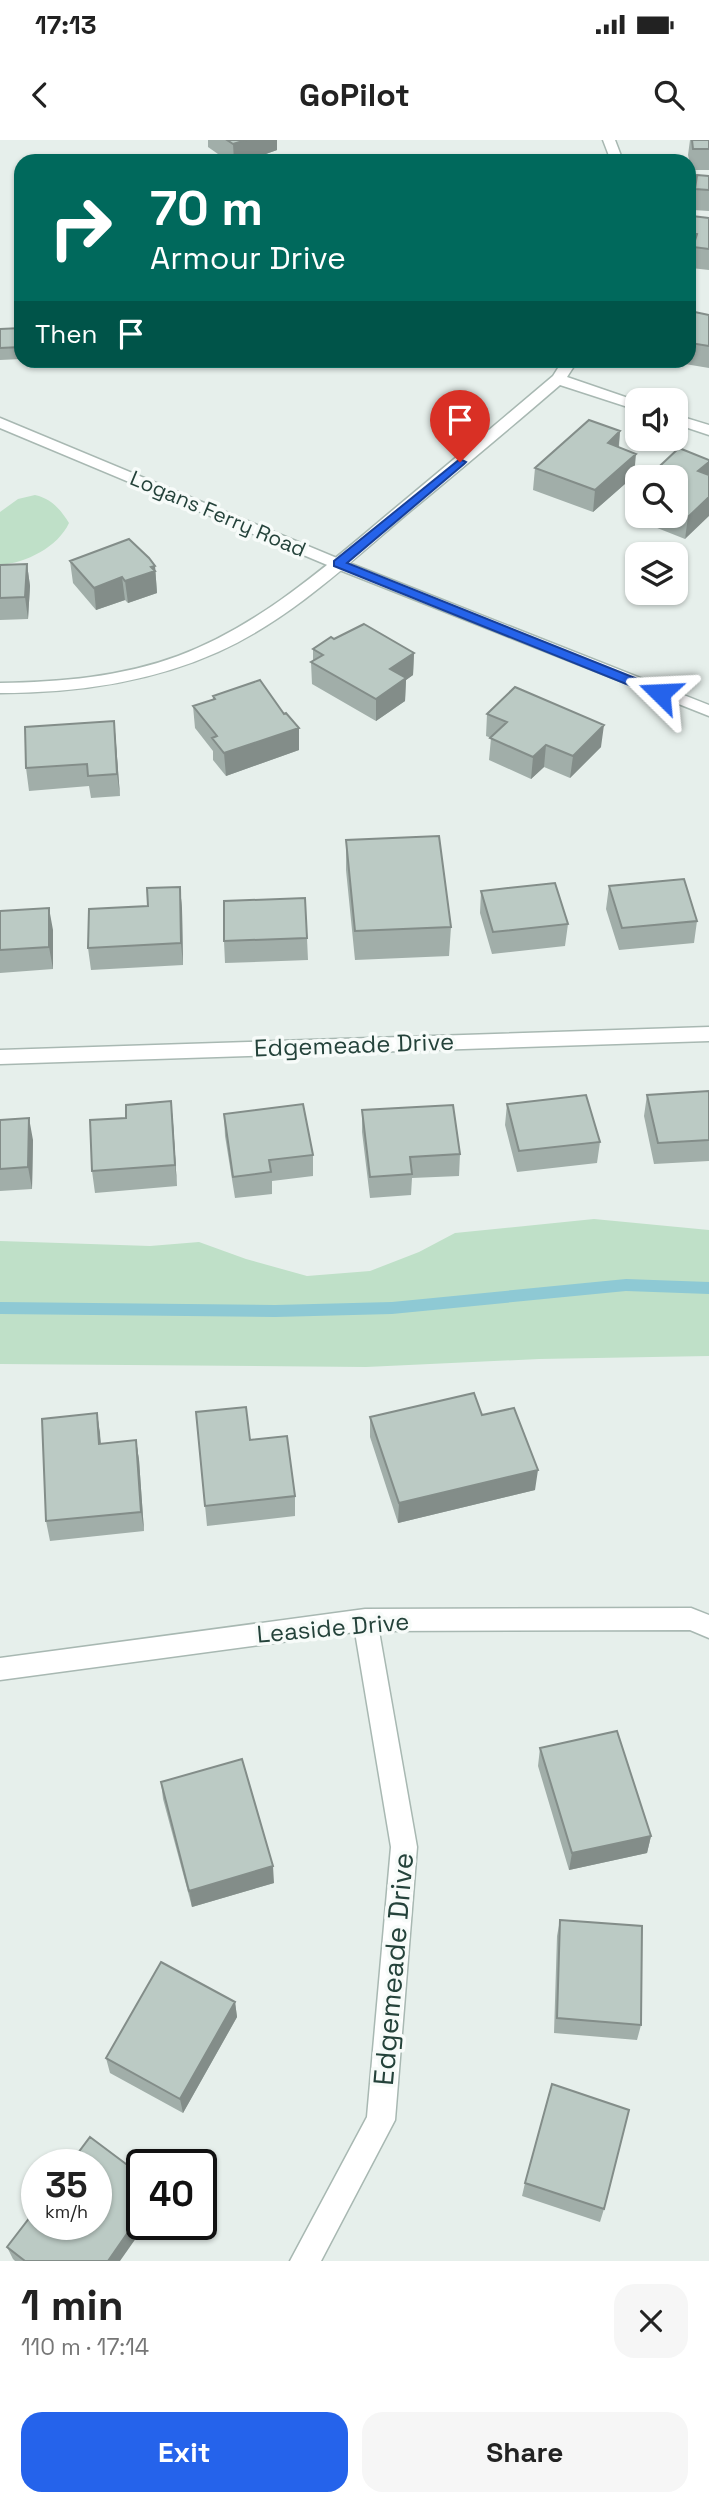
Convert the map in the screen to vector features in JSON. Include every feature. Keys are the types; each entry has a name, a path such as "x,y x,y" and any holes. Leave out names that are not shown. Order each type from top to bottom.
{"street":[{"path":"0,688 90,682 184,659 213,647 265,618 338,564 558,379 566,368"},
{"path":"558,379 625,402"},
{"name":"Logans Ferry Road","path":"0,423 338,564 709,711"},
{"path":"688,423 709,430"},
{"name":"Edgemeade Drive","path":"0,1057 709,1034"},
{"name":"Leaside Drive","path":"0,1669 365,1620 691,1619 709,1627"},
{"name":"Edgemeade Drive","path":"305,2261 381,2120 404,1847 365,1620"}],"green space":[{"path":"35,495 55,505 69,523 57,539 40,552 20,561 0,565 0,512 18,499"},
{"path":"594,1219 709,1230 709,1356 539,1359 366,1367 0,1364 0,1241 150,1246 199,1242 246,1259 307,1276 370,1271 419,1252 455,1233"}],"building":[{"path":"227,140 246,140 233,144"},
{"path":"692,140 709,140 709,149 693,149"},
{"path":"697,175 709,176 709,190 696,189"},
{"path":"696,216 709,218 709,249 696,247"},
{"path":"696,312 709,315 709,346 696,344"},
{"path":"14,328 14,347 0,348 0,329"},
{"path":"589,420 620,431 608,443 636,454 595,490 535,468"},
{"path":"676,451 686,451 709,460 698,471 709,475 709,497 688,517 688,465 661,465"},
{"path":"129,539 149,558 155,571 125,581 122,577 94,588 70,561"},
{"path":"27,564 25,597 0,598 0,565"},
{"path":"364,624 414,653 390,669 406,678 376,699 311,662 323,655 313,649 331,637 334,639"},
{"path":"260,680 284,714 299,728 224,753 212,738 217,736 193,706"},
{"path":"515,687 604,725 573,756 546,745 533,757 490,738 507,722 487,714"},
{"path":"114,721 117,774 88,776 87,764 26,768 25,727"},
{"path":"439,836 451,927 355,931 346,840"},
{"path":"684,879 697,921 622,928 609,886"},
{"path":"555,883 568,924 493,932 481,891"},
{"path":"180,887 181,943 88,948 89,909 148,906 147,888"},
{"path":"305,898 307,938 224,941 224,901"},
{"path":"49,908 49,947 0,950 0,911"},
{"path":"709,1091 709,1140 658,1143 647,1095"},
{"path":"586,1095 600,1142 519,1151 507,1104"},
{"path":"171,1101 175,1165 92,1171 90,1120 126,1118 126,1105"},
{"path":"303,1104 313,1155 269,1160 271,1172 233,1177 224,1114"},
{"path":"453,1105 460,1154 410,1157 412,1174 370,1177 362,1110"},
{"path":"29,1118 28,1167 0,1169 0,1120"},
{"path":"474,1393 482,1415 514,1408 538,1470 399,1503 370,1417"},
{"path":"246,1407 250,1440 287,1436 295,1496 205,1506 196,1412"},
{"path":"97,1413 99,1444 136,1440 141,1512 46,1521 42,1419"},
{"path":"617,1731 651,1836 572,1853 540,1748"},
{"path":"242,1759 273,1866 189,1891 161,1782"},
{"path":"560,1920 642,1926 641,2025 557,2018"},
{"path":"161,1962 235,2002 180,2099 106,2058"},
{"path":"552,2084 629,2110 604,2209 525,2183"},
{"path":"90,2137 106,2149 81,2149"},
{"path":"112,2154 126,2164 126,2235 108,2261 25,2261 7,2247 21,2229 21,2240 112,2240"}],"waterway":[{"path":"0,1308 275,1311 392,1308 626,1285 709,1288"}],"route":[{"path":"460,462 338,564 660,693"}]}
